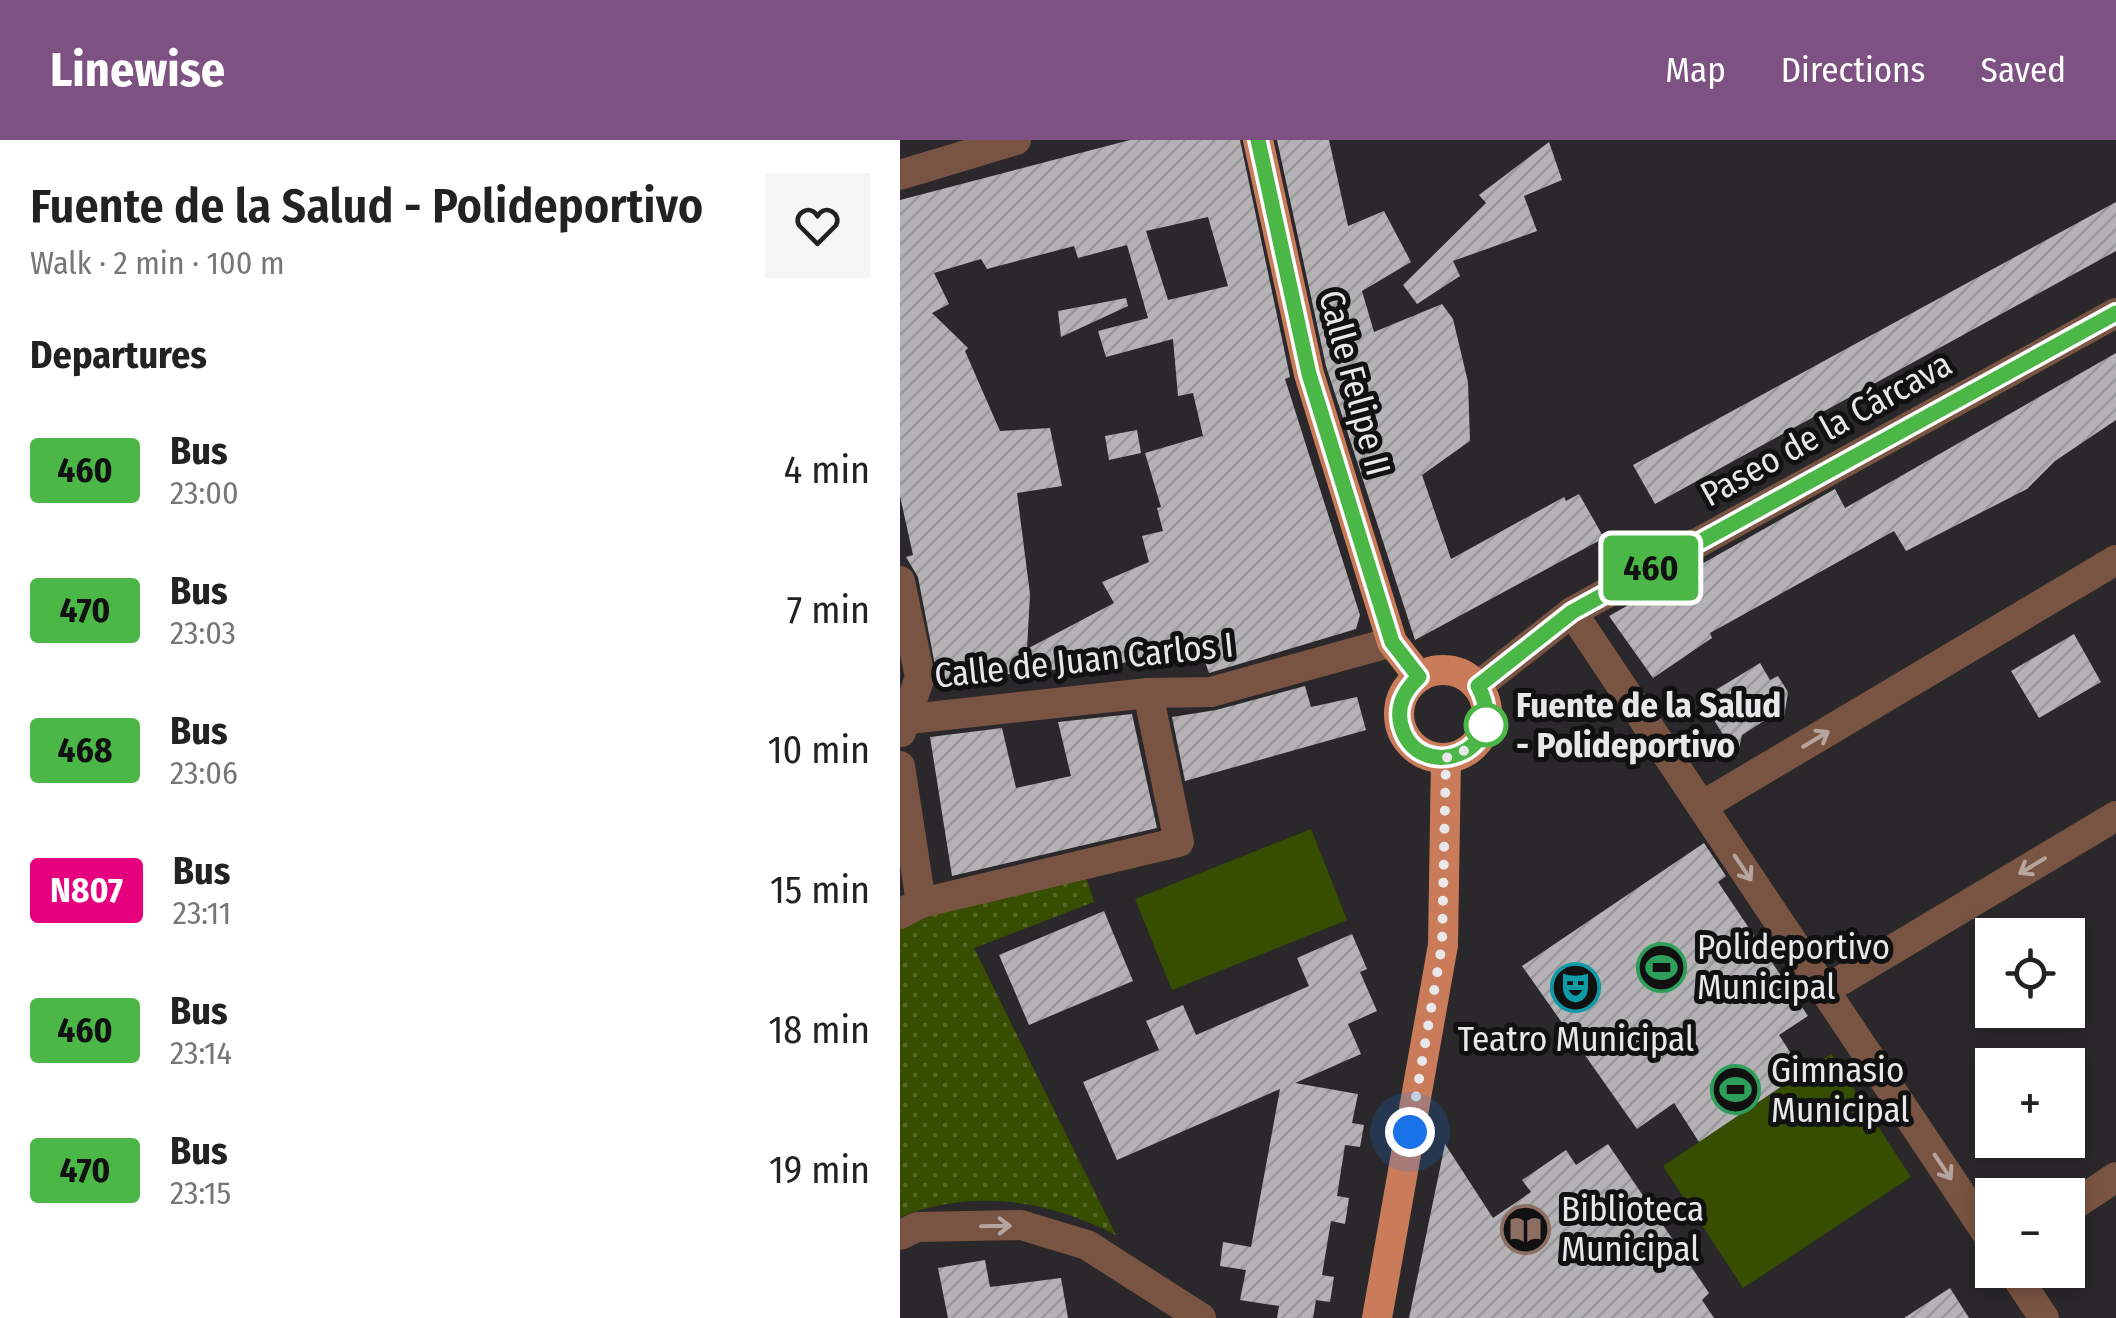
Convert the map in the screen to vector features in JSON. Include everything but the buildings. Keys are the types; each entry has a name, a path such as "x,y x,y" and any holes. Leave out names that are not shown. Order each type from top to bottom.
{"main road":[{"name":"Calle Felipe II","path":"1258,140 1309,374 1392,642"},
{"path":"1392,642 1419,677"},
{"path":"1450,670 1478,686 1488,712 1480,738 1471,748 1446,758 1419,750 1402,728 1401,699 1419,677 1450,670"},
{"path":"1377,1318 1442,945 1446,758"}],"street":[{"path":"900,175 1016,140"},
{"name":"Paseo de la Cárcava","path":"1478,686 1572,612 2116,313"},
{"path":"1702,806 2116,560"},
{"path":"900,581 920,677 903,724"},
{"path":"1572,612 1975,1215"},
{"name":"Calle de Juan Carlos I","path":"903,724 1148,693 1211,692 1392,642"},
{"path":"900,766 911,908 1178,842 1148,693"},
{"path":"1825,990 2116,816"},
{"path":"2085,1198 2116,1176"},
{"path":"900,1235 917,1227 1022,1225 1087,1244 1200,1318"},
{"path":"2024,1288 2044,1318"}],"green space":[{"path":"1311,829 1347,920 1172,990 1135,899"},
{"path":"1082,864 1094,902 974,948 1116,1235 1064,1213 1010,1202 955,1203 900,1217 900,914"},
{"path":"1831,1054 1911,1177 1743,1288 1663,1166"}],"bus line":[{"name":"460","path":"1258,140 1309,374 1392,642 1419,677 1401,699 1402,728 1408,741 1432,756 1446,758 1471,748 1480,738 1488,712 1478,686 1572,612 2116,313"}],"place":[{"name":"Fuente de la Salud - Polideportivo","path":"1486,725"},
{"name":"Polideportivo Municipal","path":"1662,967"},
{"name":"Teatro Municipal","path":"1576,987"},
{"name":"Gimnasio Municipal","path":"1736,1090"},
{"name":"Biblioteca Municipal","path":"1526,1229"}],"route":[{"path":"1410,1132 1442,945 1446,758 1471,748 1486,725"}]}
